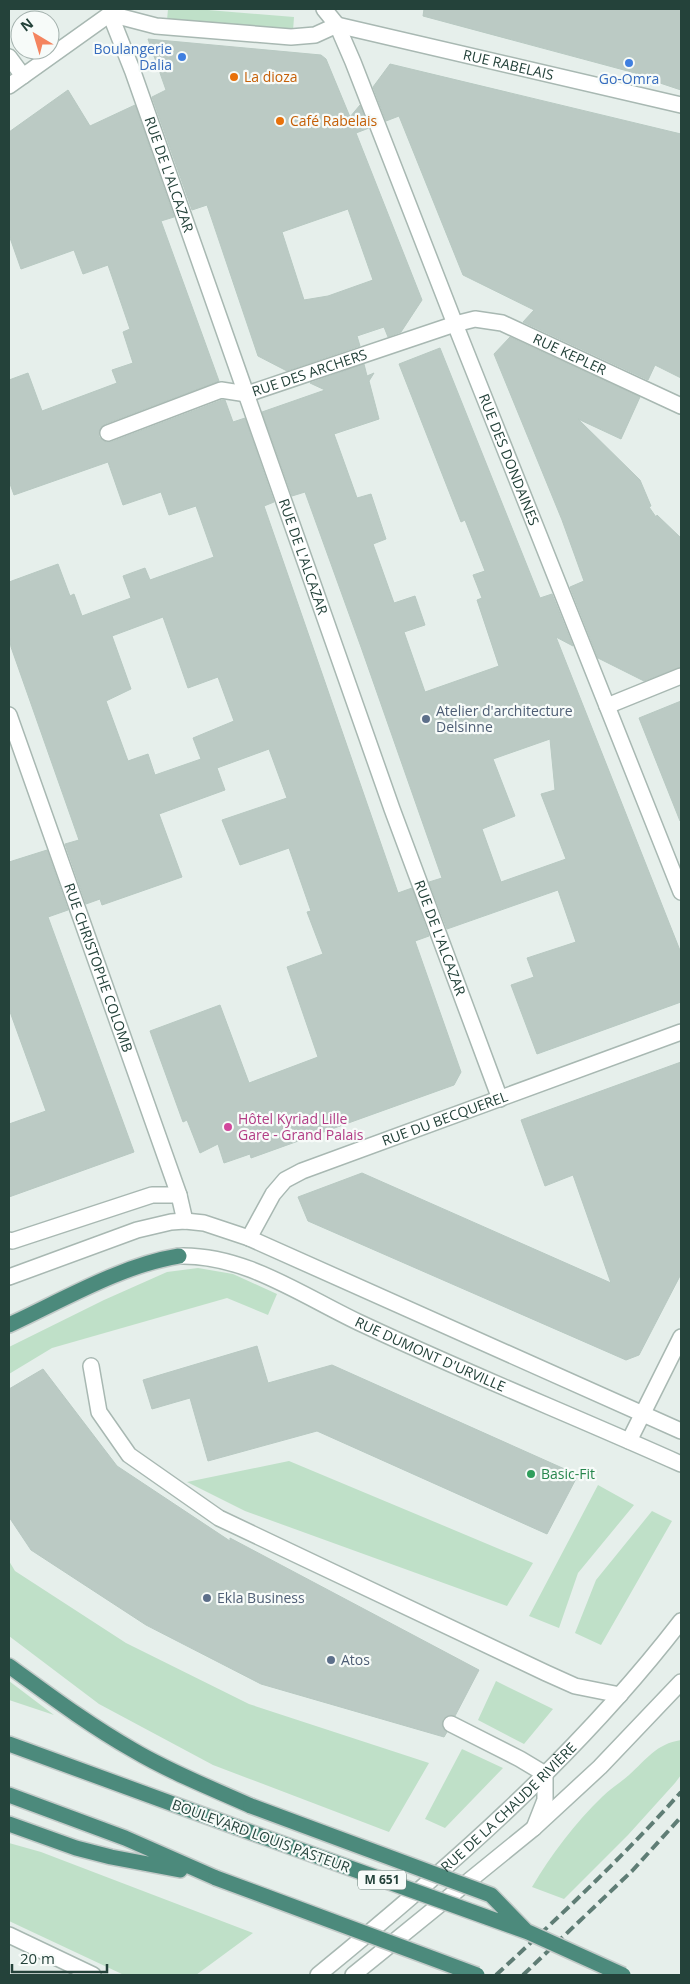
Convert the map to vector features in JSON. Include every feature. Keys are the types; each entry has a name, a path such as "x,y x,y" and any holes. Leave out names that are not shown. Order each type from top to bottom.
{"highway":[{"path":"9,1325 128,1270 157,1260 179,1256"},
{"path":"9,1666 63,1705 132,1750 171,1770 251,1806 491,1896 528,1932"},
{"name":"BOULEVARD LOUIS PASTEUR","path":"9,1744 236,1828 528,1932 623,1975"},
{"path":"9,1795 125,1838 216,1878 477,1975"},
{"path":"9,1824 76,1848 216,1878"}],"street":[{"path":"9,86 114,11 156,26 291,37 315,35 337,25 324,9"},
{"name":"RUE DE L'ALCAZAR","path":"114,11 123,43 248,394 392,809 500,1099"},
{"name":"RUE RABELAIS","path":"337,25 681,105"},
{"name":"RUE DES DONDAINES","path":"337,25 681,892"},
{"path":"9,57 23,76"},
{"name":"RUE KEPLER","path":"455,324 475,319 502,323 681,406"},
{"name":"RUE DES ARCHERS","path":"108,433 221,390 248,394 455,324"},
{"path":"607,706 681,676"},
{"name":"RUE CHRISTOPHE COLOMB","path":"9,715 179,1195 185,1221"},
{"name":"RUE DU BECQUEREL","path":"249,1238 273,1194 285,1180 302,1171 681,1032"},
{"path":"9,1240 12,1241 152,1195 179,1195"},
{"path":"9,1277 137,1230 185,1221 204,1223 249,1238 681,1431"},
{"name":"RUE DUMONT D'URVILLE","path":"179,1256 199,1255 237,1264 358,1322 681,1464"},
{"path":"629,1441 681,1337"},
{"path":"91,1366 99,1412 129,1455 219,1518 546,1674 575,1686 620,1695"},
{"name":"RUE DE LA CHAUDE RIVIÈRE","path":"318,1975 398,1910 546,1774 592,1727 681,1621"},
{"name":"RUE DE LA CHAUDE RIVIÈRE","path":"353,1975 534,1828 620,1747 681,1682"},
{"path":"451,1724 546,1774 545,1800 534,1828"},
{"path":"9,1935 93,1975"}],"green space":[{"path":"168,9 196,9 294,17 293,31 167,20"},
{"path":"198,1268 233,1274 277,1294 268,1315 227,1298 52,1348 9,1374 9,1347 104,1300 167,1272"},
{"path":"289,1461 533,1563 507,1606 245,1511 187,1482"},
{"path":"598,1485 634,1505 578,1573 559,1628 529,1616"},
{"path":"652,1511 672,1521 601,1645 575,1633 596,1580"},
{"path":"9,1561 15,1571 126,1643 249,1704 429,1763 389,1832 213,1765 99,1704 9,1636"},
{"path":"9,1681 54,1715 9,1700"},
{"path":"496,1681 553,1709 524,1744 478,1720"},
{"path":"681,1740 681,1775 628,1835 564,1899 532,1887 564,1840 608,1791 658,1749"},
{"path":"462,1749 503,1768 445,1828 425,1819"},
{"path":"9,1843 41,1852 253,1933 196,1975 124,1975 9,1921"}],"building":[{"path":"424,9 681,9 681,90 651,80 650,77 423,16"},
{"path":"148,39 321,55 326,59 350,117 360,105 369,128 356,133 422,300 401,332 388,337 384,327 357,336 360,346 287,371 258,356 207,205 192,210 152,97 166,90","holes":["348,209 373,280 328,296 304,300 282,232"]},
{"path":"390,64 681,134 681,378 655,365 648,380 523,322 534,310 463,275 399,116 386,121 373,87"},
{"path":"68,90 90,126 135,105 174,217 161,221 219,381 105,424 99,431 99,437 106,442 111,442 222,400 225,400 233,422 245,418 274,502 264,506 398,893 412,888 429,936 415,941 461,1072 454,1085 251,1158 250,1154 224,1163 218,1144 200,1153 187,1120 183,1122 150,1031 220,1005 249,1083 318,1057 287,967 323,954 307,912 311,911 289,848 240,865 222,820 287,798 269,749 217,768 225,790 159,814 182,877 102,905 100,899 86,904 65,844 79,840 11,647 9,635 9,582 58,564 70,596 74,594 82,616 131,598 123,576 145,568 150,580 214,557 196,506 169,515 161,492 123,505 108,462 14,495 9,481 9,380 28,373 42,411 117,383 112,370 133,363 123,332 130,329 108,265 83,274 74,250 21,269 9,235 9,132","holes":["163,617 188,688 218,677 234,721 193,738 201,759 155,775 148,754 128,761 106,701 131,689 112,636"]},
{"path":"510,337 640,397 621,439 578,419 640,480 651,506 649,507 656,517 657,515 681,538 681,667 644,681 598,658 570,587 584,581 562,520 494,354"},
{"path":"440,348 540,598 552,594 573,646 556,637 681,953 681,1002 537,1054 511,985 534,977 527,958 576,942 558,890 447,929 429,882 442,878 361,647 305,492 292,496 262,412 325,390 310,383 364,364 367,376 374,373 369,381 379,419 334,434 357,498 371,494 386,539 373,544 394,603 415,596 425,625 404,632 425,692 499,666 477,600 482,598 473,575 485,571 465,520 461,522 399,364","holes":["550,739 555,790 541,794 566,859 501,882 482,829 515,816 493,759"]},
{"path":"681,701 681,820 680,821 639,718"},
{"path":"47,850 68,910 48,917 134,1152 9,1197 9,1124 46,1111 9,1009 9,862"},
{"path":"681,1062 681,1274 639,1355 626,1360 308,1221 298,1197 362,1173 611,1283 573,1175 545,1186 521,1120"},
{"path":"257,1346 268,1383 332,1365 578,1475 547,1534 317,1431 208,1461 190,1398 152,1409 143,1380"},
{"path":"43,1369 117,1466 230,1541 230,1538 479,1670 455,1716 450,1715 443,1719 442,1725 447,1732 444,1737 261,1684 146,1625 31,1550 9,1517 9,1389"}],"railway":[{"path":"496,1975 614,1863 681,1792"},
{"path":"523,1975 632,1871 681,1817"}],"place":[{"name":"Boulangerie Dalia","path":"182,57"},
{"name":"Go-Omra","path":"629,63"},
{"name":"La dioza","path":"234,77"},
{"name":"Café Rabelais","path":"280,121"},
{"name":"Atelier d'architecture Delsinne","path":"426,719"},
{"name":"Hôtel Kyriad Lille Gare - Grand Palais","path":"228,1127"},
{"name":"Basic-Fit","path":"531,1474"},
{"name":"Ekla Business","path":"207,1598"},
{"name":"Atos","path":"331,1660"}]}
